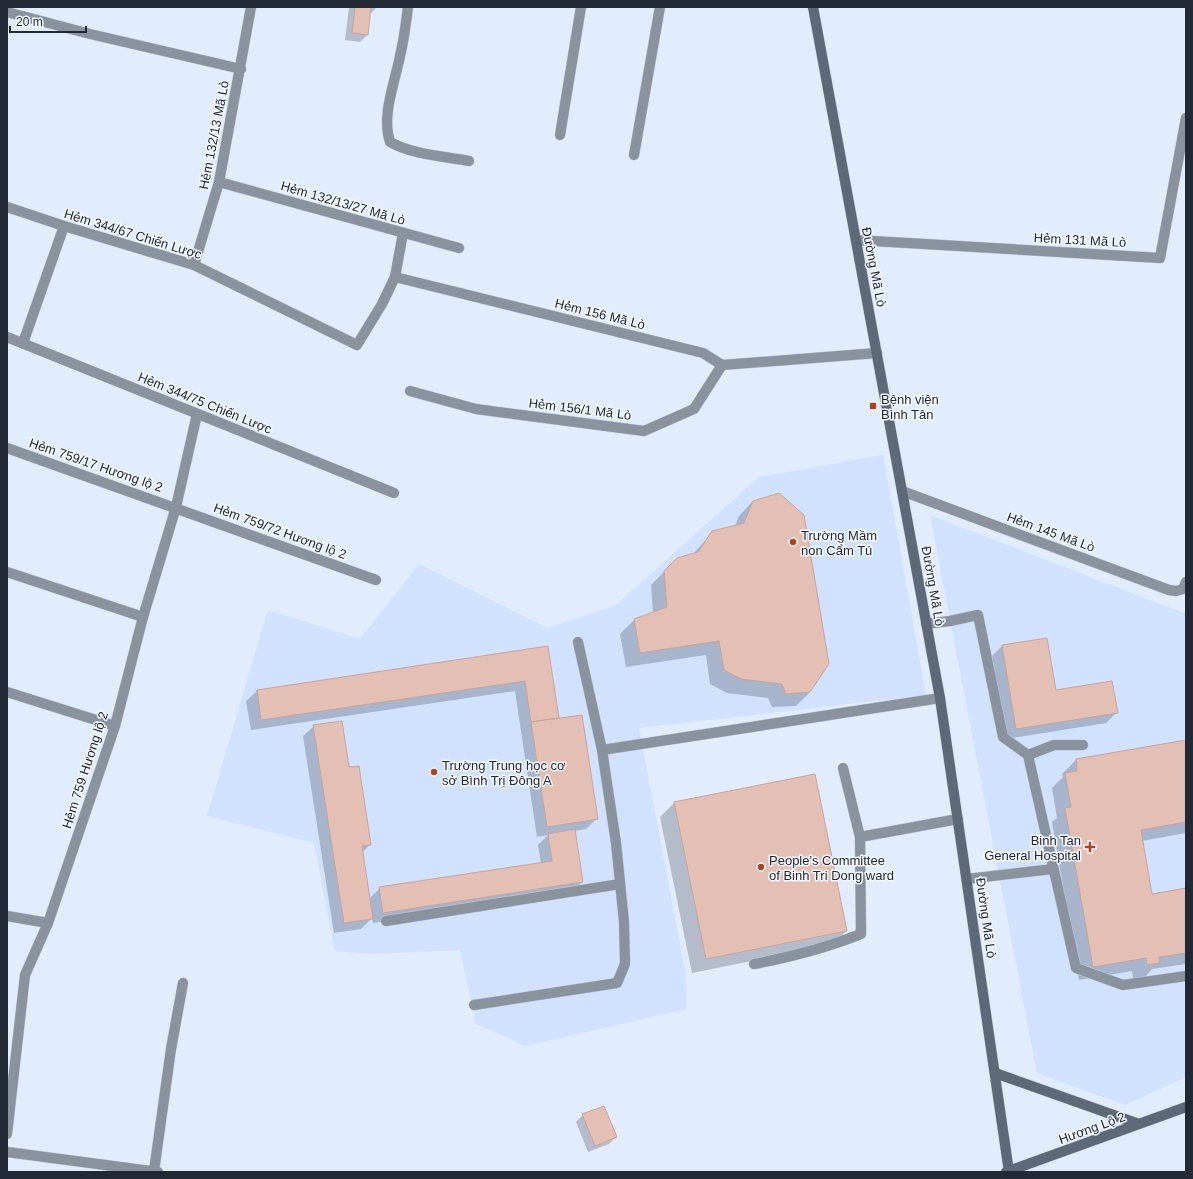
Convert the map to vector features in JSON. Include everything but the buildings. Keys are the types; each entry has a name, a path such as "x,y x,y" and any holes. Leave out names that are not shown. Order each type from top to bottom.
{"main road":[{"name":"Đường Mã Lò","path":"813,7 940,698 1008,1172"},
{"path":"995,1073 1139,1124"},
{"name":"Hương Lộ 2","path":"1008,1172 1186,1107"}],"street":[{"name":"Hẻm 132/13 Mã Lò","path":"194,265 219,182 252,7"},
{"path":"408,7 401,55 388,112 386,131 390,142 401,148 420,153 469,161"},
{"path":"560,135 581,7"},
{"path":"634,155 660,7"},
{"path":"7,12 90,34 241,68"},
{"name":"Hẻm 131 Mã Lò","path":"856,240 1160,258 1186,118"},
{"name":"Hẻm 132/13/27 Mã Lò","path":"219,182 459,248"},
{"name":"Hẻm 344/67 Chiến Lược","path":"7,207 64,226 194,265 357,345 382,304 395,276"},
{"path":"23,343 64,226"},
{"path":"395,276 403,233"},
{"name":"Hẻm 156 Mã Lò","path":"395,276 703,353 722,365"},
{"name":"Hẻm 344/75 Chiến Lược","path":"7,336 394,493"},
{"path":"722,365 877,353"},
{"name":"Hẻm 156/1 Mã Lò","path":"410,391 476,409 644,431 694,409 722,365"},
{"name":"Hẻm 759 Hương lộ 2","path":"7,1134 25,975 48,923 115,726 143,617 176,507 198,414"},
{"name":"Hẻm 759/17 Hương lộ 2","path":"7,448 176,507"},
{"name":"Hẻm 145 Mã Lò","path":"902,491 1172,591 1183,589 1186,582"},
{"name":"Hẻm 759/72 Hương lộ 2","path":"176,507 376,580"},
{"path":"7,572 143,617"},
{"path":"926,624 950,621 978,614 1003,737 1028,755 1076,968 1123,985 1186,976"},
{"path":"474,1004 617,983 625,964 624,922 620,884 602,750 578,642"},
{"path":"7,692 115,726"},
{"path":"602,750 940,698"},
{"path":"1028,755 1054,745 1083,745"},
{"path":"754,964 790,957 838,943 861,934 860,837 843,768"},
{"path":"860,837 958,820"},
{"path":"967,879 1053,869"},
{"path":"386,921 620,884"},
{"path":"7,916 48,923"},
{"path":"7,1152 156,1172 171,1049 183,983"}],"shaded area":[{"name":"Trường Trung học cơ sở Bình Trị Đông A","path":"883,455 926,695 639,728 686,976 687,1009 526,1046 476,1024 460,950 369,954 335,951 314,843 207,816 268,610 360,639 419,564 547,628 615,606 759,477"},
{"name":"Binh Tan General Hospital","path":"930,515 1186,614 1186,1077 1125,1105 1037,1073"}],"place":[{"name":"Bệnh viện Bình Tân","path":"873,406"},
{"name":"Trường Mầm non Cẩm Tú","path":"793,542"},
{"name":"Trường Trung học cơ sở Bình Trị Đông A","path":"434,772"},
{"name":"Binh Tan General Hospital","path":"1090,847"},
{"name":"People's Committee of Binh Tri Dong ward","path":"761,867"}]}
